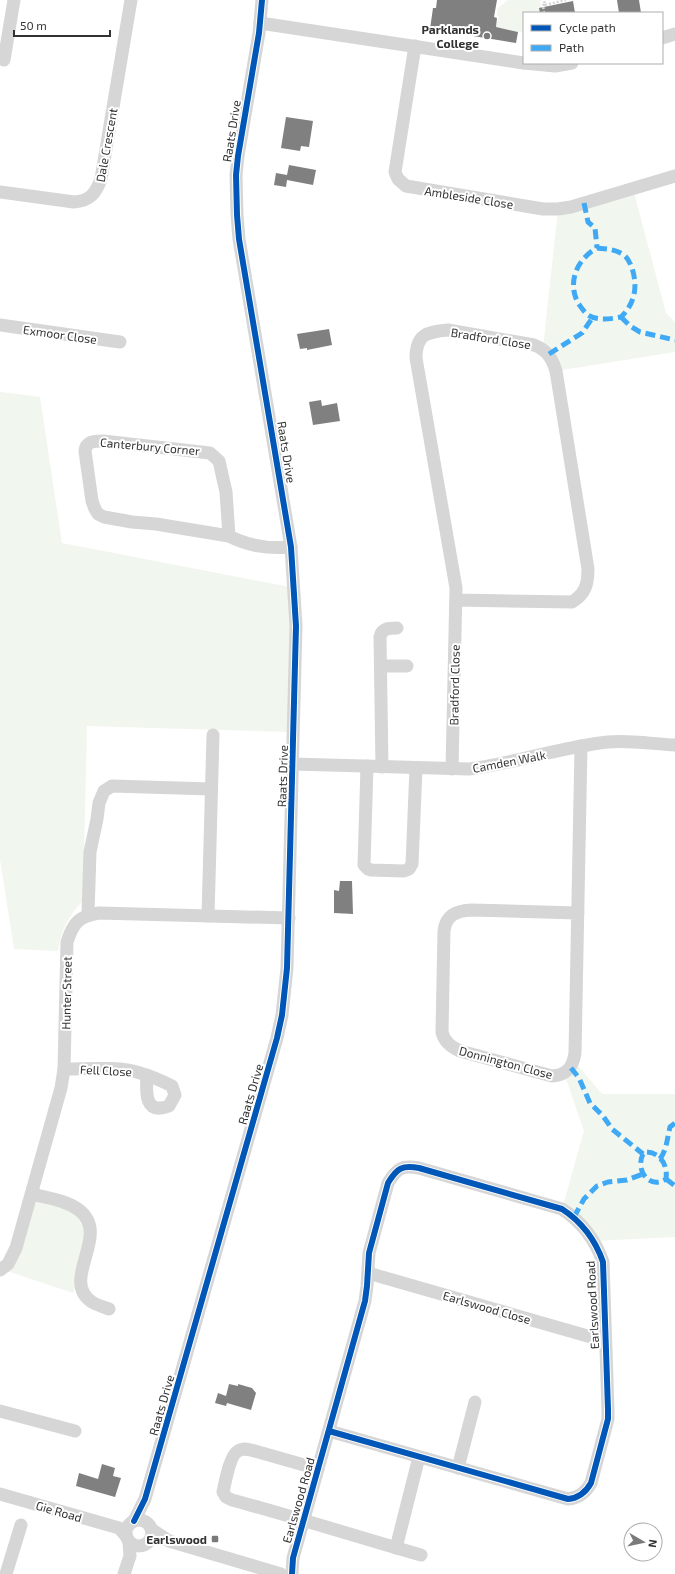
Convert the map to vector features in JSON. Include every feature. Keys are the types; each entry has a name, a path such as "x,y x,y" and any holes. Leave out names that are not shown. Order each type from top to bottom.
{"street":[{"path":"4,60 4,42 14,0"},
{"name":"Dale Crescent","path":"0,192 74,202 88,199 98,189 101,179 131,0"},
{"name":"Raats Drive","path":"261,19 262,0"},
{"name":"Raats Drive","path":"127,1530 145,1499 278,1038 285,991 289,918 296,626 291,547 239,239 236,208 236,175 238,156 265,0"},
{"path":"261,19 415,46 523,63"},
{"path":"663,38 675,34"},
{"name":"Ambleside Close","path":"415,46 395,172 398,179 406,186 543,209 558,209 571,207 675,176"},
{"path":"534,64 555,66 566,64"},
{"name":"Exmoor Close","path":"0,325 120,342"},
{"name":"Bradford Close","path":"452,769 456,588 416,358 416,348 419,339 426,333 448,330 534,345 543,348 549,354 556,371 588,569 587,586 579,598 572,602 456,600"},
{"name":"Canterbury Corner","path":"229,536 227,498 223,476 219,461 210,453 103,441 93,441 87,445 85,451 92,501 98,514 104,517 114,520 156,524 229,536 240,542 272,548 291,547"},
{"path":"382,767 381,666 379,642 380,634 385,628 397,628"},
{"path":"381,666 407,666"},
{"path":"208,916 213,735"},
{"name":"Camden Walk","path":"293,764 469,769 494,766 581,746 609,742 675,745"},
{"name":"Donnington Close","path":"578,913 471,910 459,912 448,917 444,931 442,1032 448,1044 460,1051 552,1076 564,1073 571,1068 575,1053 578,913 581,746"},
{"path":"367,766 364,865 371,870 404,871 409,869 412,864 416,768"},
{"path":"211,789 112,786 104,790 99,803 90,852 88,914 99,913 289,918"},
{"name":"Hunter Street","path":"0,1270 8,1264 16,1248 61,1088 64,1069 67,942 72,927 88,914"},
{"name":"Fell Close","path":"64,1069 121,1070 139,1072 147,1075"},
{"name":"Earlswood Road","path":"292,1574 293,1558 365,1301 369,1253 388,1183 394,1173 401,1168 410,1166 562,1210 574,1217 591,1237 599,1250 603,1262 608,1419 591,1482 587,1490 582,1495 568,1499 329,1432"},
{"path":"32,1194 65,1203 85,1215 91,1232 80,1275 80,1285 83,1292 91,1301 109,1309"},
{"name":"Earlswood Close","path":"368,1273 605,1341"},
{"path":"458,1468 475,1402"},
{"path":"0,1411 75,1431"},
{"path":"318,1469 243,1449 237,1451 233,1456 223,1492 226,1497 232,1500 421,1555"},
{"path":"396,1548 419,1457"},
{"name":"Gie Road","path":"0,1494 127,1530"},
{"name":"Raats Drive","path":"145,1499 149,1527"},
{"path":"127,1530 143,1521 166,1540 282,1574"},
{"path":"6,1574 21,1525"},
{"path":"130,1556 151,1537 149,1527"},
{"path":"127,1530 137,1546 166,1540"},
{"path":"124,1574 130,1556 127,1530"},
{"name":"Earlswood Road","path":"282,1574 293,1558"}],"path":[{"path":"544,0 544,12"},
{"path":"545,5 566,0"}],"shaded area":[{"path":"508,0 542,0 540,1 542,12 523,12 523,33 496,27 499,16 497,16 498,8"},
{"path":"633,189 666,313 675,322 675,352 556,371 543,348 558,209"},
{"path":"0,392 40,397 62,543 295,588 292,732 87,726 83,901 73,912 63,930 58,951 14,949 0,859"},
{"path":"574,1061 602,1094 675,1094 675,1237 594,1241 562,1209 584,1131 564,1073"},
{"path":"32,1196 74,1209 91,1236 73,1293 7,1271"}],"building":[{"path":"437,0 497,0 494,17 497,18 496,27 518,32 516,43 430,29 433,8 436,8"},
{"path":"617,0 639,0 641,12 619,12"},
{"path":"573,1 575,12 540,12 539,8"},
{"path":"286,117 313,121 309,147 301,146 300,151 281,148"},
{"path":"289,165 316,170 313,185 287,180 286,187 274,185 276,173 287,175"},
{"path":"329,329 332,345 307,350 307,348 300,349 297,334"},
{"path":"321,400 322,406 337,403 340,421 313,425 309,402"},
{"path":"340,881 352,881 353,914 334,913 334,890 339,891"},
{"path":"229,1384 238,1386 238,1384 252,1388 256,1393 251,1410 227,1403 226,1406 215,1403 218,1393 226,1396"},
{"path":"102,1464 115,1468 113,1476 121,1478 115,1497 76,1486 79,1473 98,1479"}],"marked path":[{"path":"584,203 588,222 595,228 597,248"},
{"path":"597,248 621,253 630,262 634,275 635,288 632,300 626,312 621,317 604,319 592,317 587,314 578,303 575,295 574,279 579,265 584,258 597,248"},
{"path":"549,354 582,333 593,317"},
{"path":"621,317 630,326 640,332 675,340"},
{"path":"571,1068 579,1078 590,1103 603,1116 612,1129 643,1154"},
{"path":"660,1159 665,1148 670,1127 675,1123"},
{"path":"647,1152 656,1155 665,1165 666,1179 660,1182 654,1182 645,1177 642,1172 641,1160 643,1154 647,1152"},
{"path":"574,1217 584,1199 597,1186 608,1182 627,1180 643,1174"},
{"path":"666,1179 675,1186"}],"cycle path":[{"path":"134,1521 145,1499 277,1038 282,1015 287,968 296,626 291,547 239,239 237,215 236,175 238,156 259,33 262,0"},
{"path":"292,1574 293,1558 365,1301 369,1253 388,1183 394,1174 404,1167 419,1168 562,1209 582,1225 596,1246 603,1262 608,1409 608,1419 591,1483 582,1494 568,1499 329,1431"}],"place":[{"name":"Parklands College","path":"487,36"},
{"name":"Earlswood","path":"215,1539"}]}
